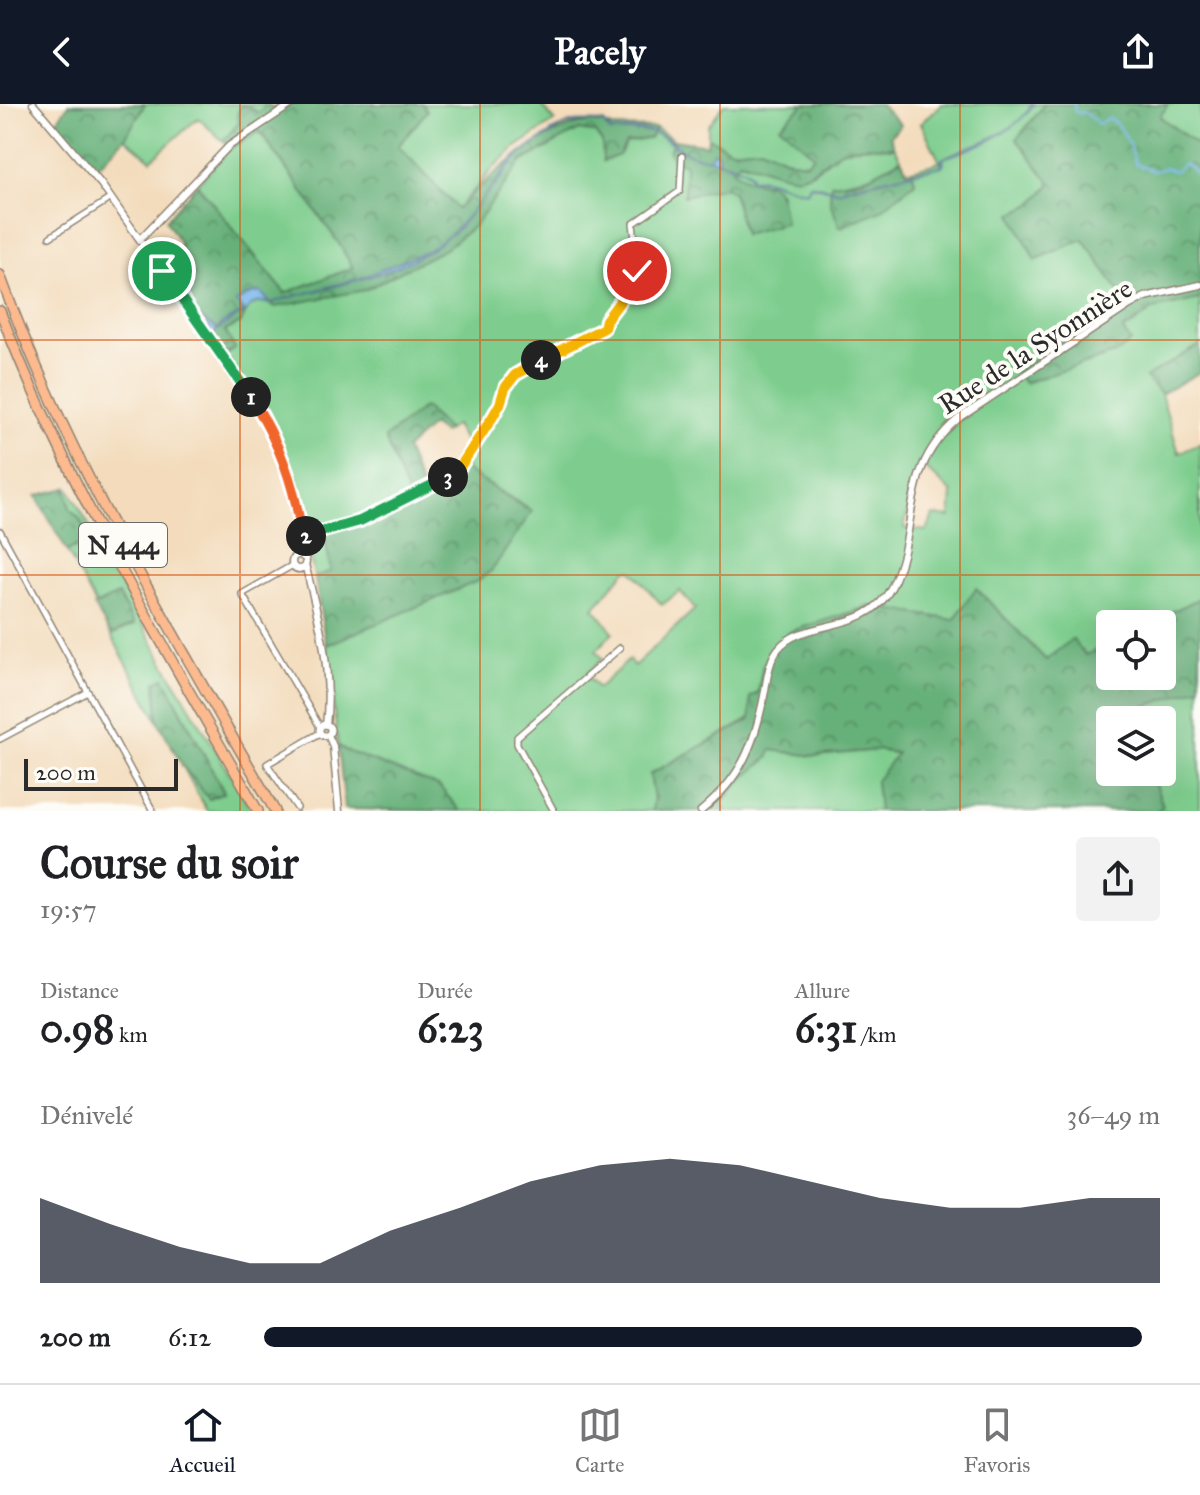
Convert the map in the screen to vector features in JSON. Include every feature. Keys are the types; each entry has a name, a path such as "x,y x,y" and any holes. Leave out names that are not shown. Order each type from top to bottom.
{"highway":[{"name":"N 444","path":"0,275 40,375 105,511 275,811"},
{"name":"N 444","path":"0,311 46,422 95,523 258,811"}],"street":[{"path":"33,104 111,198 244,387 274,437 292,482 302,537 300,564"},
{"path":"140,239 229,146 292,104"},
{"path":"302,537 360,521 456,473 492,418 505,388 515,375 604,328 606,320 630,288 637,271 633,224 680,191 682,156"},
{"path":"50,237 111,198"},
{"name":"Rue de la Syonnière","path":"701,811 718,798 746,761 761,712 770,666 780,647 803,634 872,611 891,588 916,484 924,460 943,431 1130,305 1145,297 1200,285"},
{"path":"0,531 153,811"},
{"path":"297,808 267,764 322,728 329,706 324,655 311,588 295,556 302,537"},
{"path":"300,564 242,594 333,746 339,811"},
{"path":"554,811 517,744 517,737 620,648"},
{"path":"0,739 88,692"}],"green space":[{"path":"69,104 145,104 125,138 97,167 56,122"},
{"path":"145,104 266,104 259,114 239,123 223,141 198,118 151,160 125,138"},
{"path":"266,104 276,109 283,104 423,104 427,111 398,146 458,209 507,163 551,135 573,126 594,123 612,127 656,128 650,138 626,143 619,155 603,161 602,142 595,133 579,130 522,161 474,226 445,249 365,290 275,307 251,294 241,323 225,331 235,349 226,355 213,334 217,330 202,319 160,260 181,245 166,220 197,184 285,293 353,268 260,131 231,148 223,141 239,123 237,114 241,106 259,113"},
{"path":"423,104 540,104 555,121 516,147 493,168 458,209 398,146 427,111"},
{"path":"724,104 804,104 781,126 815,156 807,163 791,161 761,147 731,150 708,137 708,126"},
{"path":"804,104 880,104 901,125 890,136 895,148 850,148 801,176 740,161 732,169 744,178 774,186 782,204 785,223 744,234 733,192 725,187 684,196 685,164 674,159 669,152 674,140 707,145 708,137 731,150 761,147 791,161 807,163 814,155 780,126"},
{"path":"942,104 1045,104 1017,139 1051,184 1032,204 1013,213 1083,239 1121,294 1082,327 1017,372 1123,331 1154,309 1200,299 1200,345 1146,378 1161,394 1179,453 1200,443 1200,598 1176,610 1096,610 1096,651 1086,656 1046,660 976,589 954,620 870,606 792,631 763,666 758,693 750,698 750,719 650,774 654,798 652,811 460,811 440,787 338,745 326,645 478,581 531,510 463,469 473,456 455,425 448,430 424,408 385,438 409,498 331,571 315,578 291,473 259,404 226,355 235,349 225,331 242,320 252,304 269,304 474,226 522,161 579,130 595,133 602,141 604,161 619,155 626,143 650,138 656,128 674,140 669,152 709,190 726,187 733,192 744,234 781,194 773,186 750,182 732,170 740,161 798,177 813,172 842,150 866,146 895,148 901,159 892,165 851,181 831,184 830,202 841,227 898,197 915,182 912,170 940,162 921,123","holes":["919,462 952,493 950,517 933,515 927,531 904,528","626,570 631,570 662,605 680,591 695,609 634,666 629,660 598,688 586,674 603,659 596,651 613,632 594,608"]},
{"path":"1045,104 1168,104 1160,117 1200,147 1200,299 1154,309 1123,331 1131,342 1115,354 1024,383 1016,372 1082,327 1121,294 1083,239 1035,260 1012,214 1032,204 1051,184 1017,139"},
{"path":"1168,104 1200,104 1200,147 1160,117"},
{"path":"259,131 353,268 285,293 197,184 231,148"},
{"path":"901,159 907,171 912,170 915,182 881,210 840,227 830,202 831,184 862,180"},
{"path":"1200,345 1200,372 1161,394 1145,378"},
{"path":"424,407 448,430 443,433 432,425 406,449 423,491 462,467 532,511 492,570 478,581 326,645 315,578 331,571 324,533 361,522 409,498 385,438"},
{"path":"68,487 165,665 252,811 207,811 182,765 209,799 224,792 164,678 156,682 158,721 111,635 134,625 118,595 96,605 67,551 91,539 70,509"},
{"path":"66,488 70,509 91,539 67,551 36,496"},
{"path":"976,588 1046,660 1072,639 1086,655 1096,650 1096,690 1176,690 1176,610 1200,598 1200,687 1146,706 1096,706 1096,786 1155,786 1163,806 1157,811 879,811 876,781 897,753 877,750 815,756 771,750 768,758 740,781 722,803 726,811 652,811 654,798 650,774 750,720 750,697 758,693 763,666 776,643 792,631 870,606 954,620"},
{"path":"118,595 134,624 111,635 94,606"},
{"path":"164,678 224,793 209,799 182,765 158,721 156,682"},
{"path":"1200,687 1200,811 1157,811 1163,806 1155,786 1176,786 1176,706 1146,706"},
{"path":"338,745 440,787 460,811 345,809"},
{"path":"771,750 815,756 877,750 898,754 876,781 879,811 726,811 722,803 740,781 768,758"}],"water":[{"path":"587,122 604,122 611,131 652,131 683,151 654,133 610,132 603,123"},
{"path":"1012,126 995,137 971,149 946,157"},
{"path":"538,141 508,167 480,202 512,160"},
{"path":"714,151 718,154 718,161 707,159 701,157 709,158"},
{"path":"946,157 942,166 840,192 811,185 807,192 793,188 807,191 810,184 840,191 941,166 942,159"},
{"path":"740,168 751,175 751,179 766,179 791,188 765,180 750,180 750,175"},
{"path":"480,202 458,229 446,237 461,223"},
{"path":"446,237 432,249 399,266 361,279 303,294 361,278 427,251"},
{"path":"261,292 270,303 255,304 245,312 213,334 202,319 217,330 223,323 244,312 236,302"}],"waterway":[{"path":"1074,104 1075,112 1085,113 1099,124 1108,118 1114,122 1123,131 1135,163 1153,171 1165,168 1175,171 1187,165 1200,176"}],"route":[{"path":"162,271 244,387 274,437 292,482 302,537 360,521 456,473 492,418 505,388 515,375 604,328 606,320 630,288 637,271"}]}
